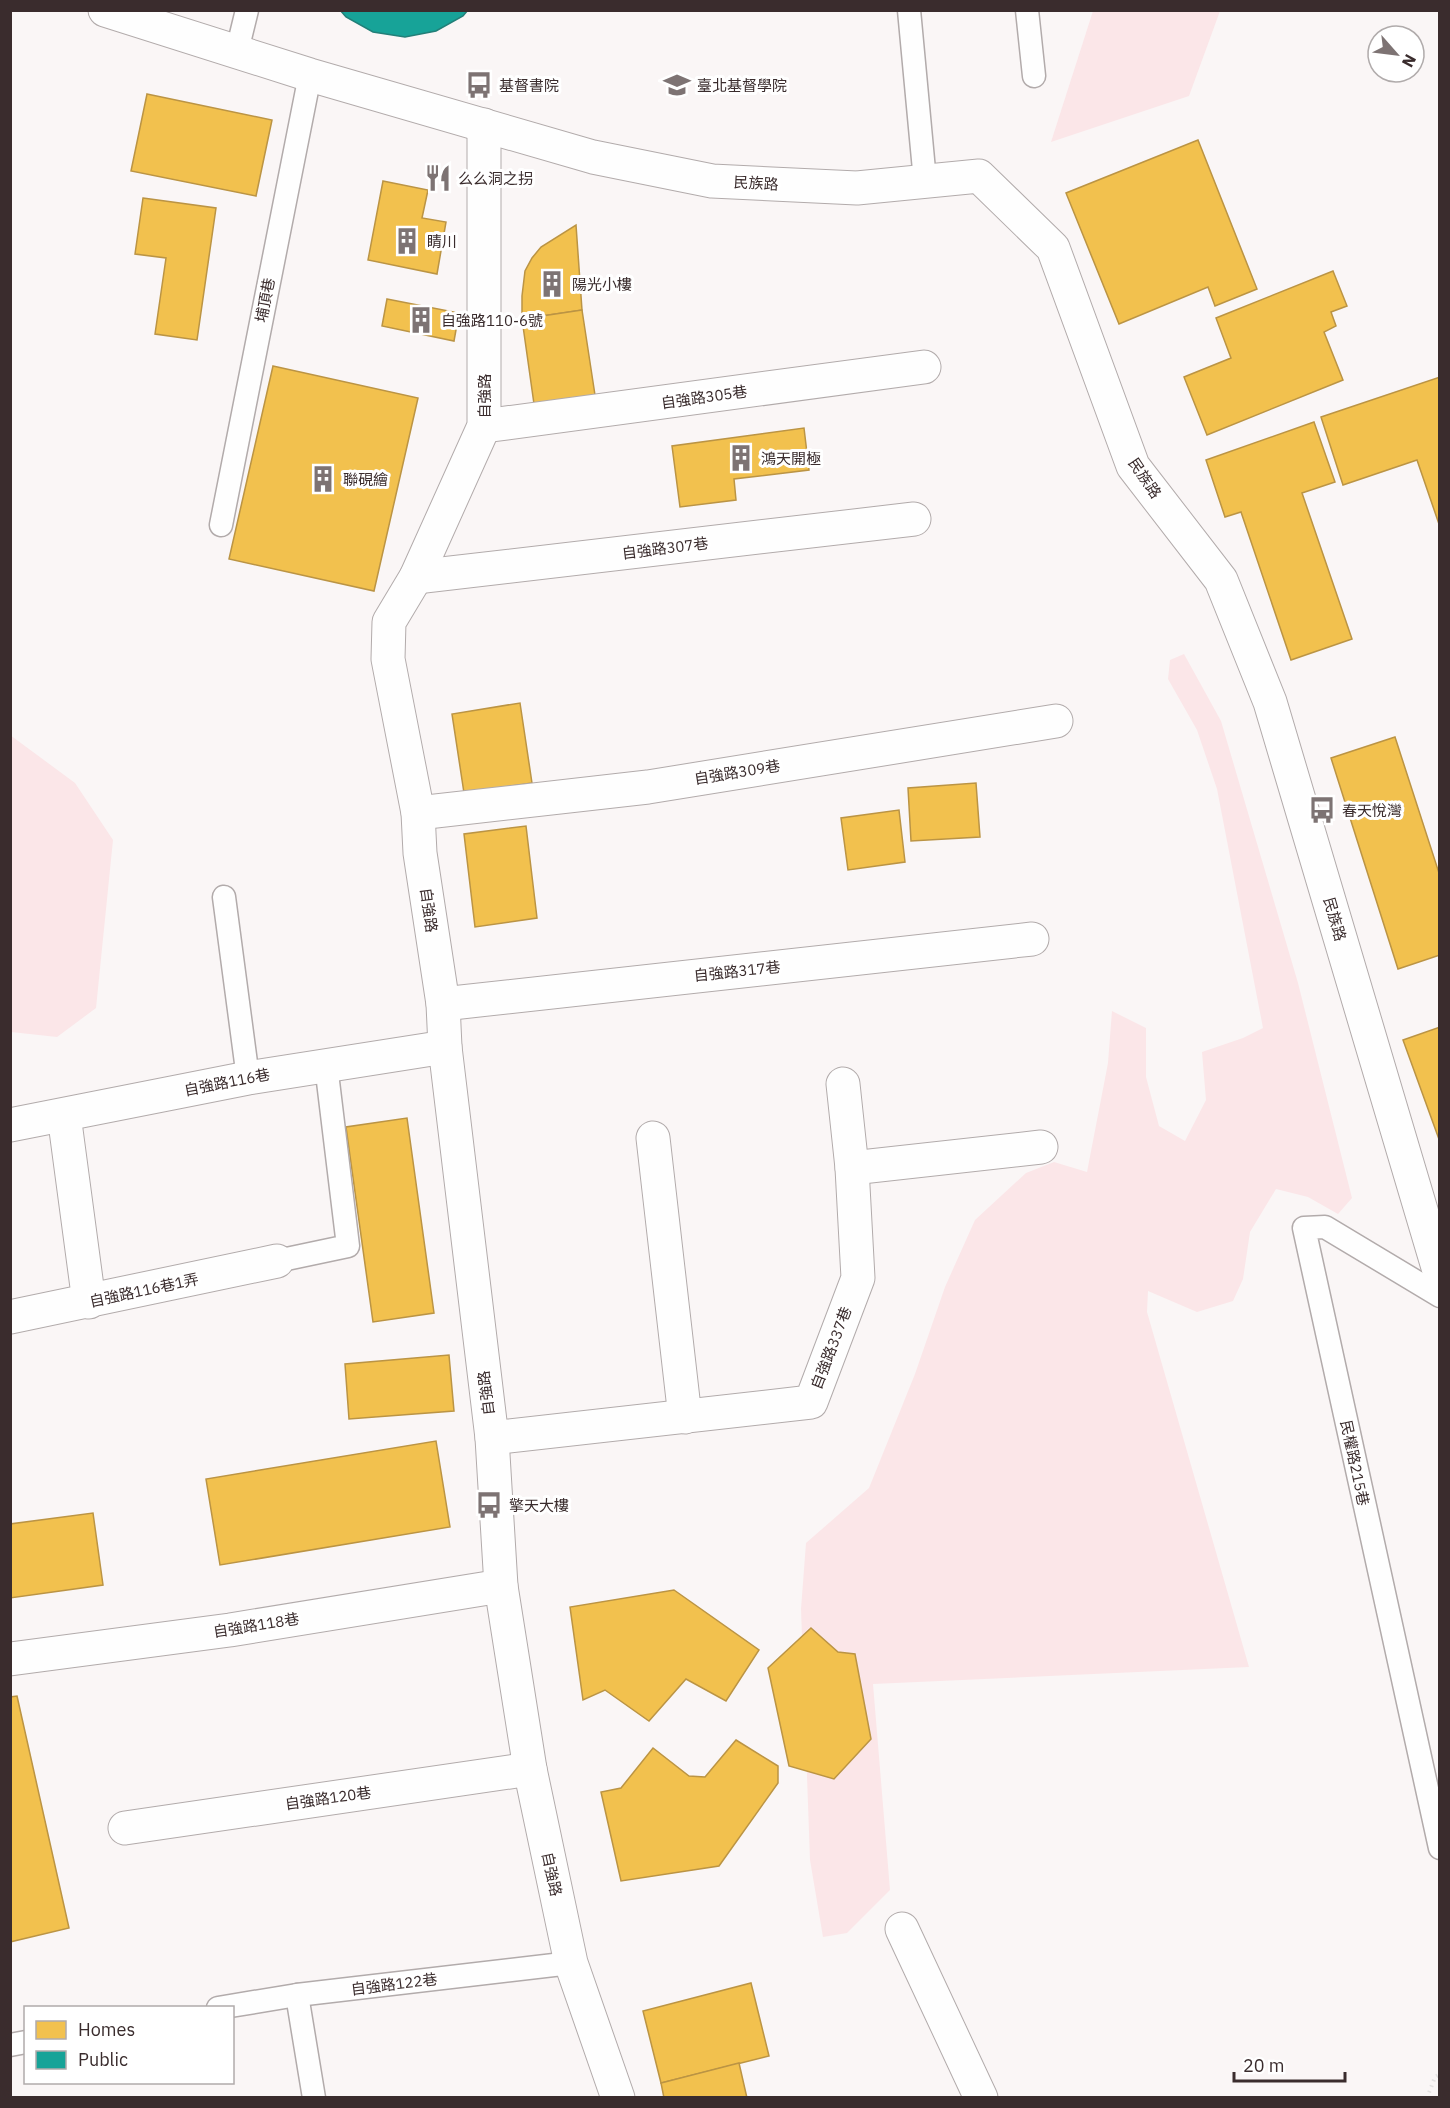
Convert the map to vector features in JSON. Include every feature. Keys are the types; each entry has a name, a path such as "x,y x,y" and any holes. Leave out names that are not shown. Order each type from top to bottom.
{"street":[{"path":"105,10 310,75 484,125"},
{"name":"民族路","path":"484,125 593,157 712,182 857,188 979,176 1053,248 1133,466 1221,580 1270,702 1440,1274"},
{"name":"自強路","path":"484,125 483,426 416,577 389,622 388,659 418,813 420,853 442,1004 445,1047 492,1438 501,1586 530,1769 571,1964 618,2097"},
{"name":"自強路305巷","path":"483,426 924,367"},
{"name":"自強路307巷","path":"416,577 914,519"},
{"name":"自強路309巷","path":"418,813 648,787 1056,721"},
{"name":"自強路317巷","path":"442,1004 1032,939"},
{"name":"自強路116巷","path":"10,1125 248,1078 445,1047"},
{"name":"自強路337巷","path":"492,1438 811,1402 858,1278 852,1168 843,1084"},
{"path":"64,1115 89,1302"},
{"path":"653,1138 685,1418"},
{"path":"852,1168 1041,1147"},
{"name":"自強路116巷1弄","path":"10,1317 277,1261"},
{"name":"自強路118巷","path":"10,1659 230,1630 501,1586"},
{"name":"自強路120巷","path":"125,1828 530,1769"},
{"path":"902,1929 981,2097"}],"lane":[{"path":"237,51 247,10"},
{"path":"909,10 925,181"},
{"path":"1027,10 1034,76"},
{"name":"埔頂巷","path":"220,525 310,75"},
{"path":"224,897 248,1078"},
{"path":"277,1261 348,1245 326,1065"},
{"name":"民權路215巷","path":"1440,1296 1325,1227 1304,1228 1440,1848"},
{"name":"自強路122巷","path":"225,2006 297,1995 571,1964"},
{"path":"297,1995 314,2097"}],"path":[{"path":"1427,2097 1435,2077 1440,2074"}],"shaded area":[{"path":"1093,11 1220,11 1189,96 1051,142"},
{"path":"1184,654 1221,721 1298,983 1352,1198 1338,1214 1308,1197 1276,1189 1250,1232 1243,1279 1233,1301 1197,1312 1148,1291 1147,1312 1249,1667 873,1684 890,1890 847,1933 823,1937 810,1860 801,1609 806,1543 869,1488 915,1374 945,1287 975,1220 1026,1173 1054,1162 1087,1172 1108,1063 1112,1011 1146,1028 1146,1077 1159,1126 1185,1141 1206,1100 1202,1052 1243,1038 1263,1028 1217,789 1197,730 1168,679 1170,660"},
{"path":"10,735 75,783 113,840 96,1008 57,1037 11,1032"}],"building: Homes":[{"path":"147,94 272,120 256,196 131,171"},
{"path":"1198,140 1257,289 1215,306 1208,287 1119,324 1066,193"},
{"name":"睛川","path":"383,181 428,190 422,218 446,222 437,274 368,260"},
{"path":"143,198 216,208 197,340 155,334 166,258 135,254"},
{"name":"陽光小樓","path":"576,225 582,310 522,319 525,271 532,258 541,247"},
{"path":"1333,271 1347,306 1331,312 1336,326 1324,332 1343,380 1207,435 1184,377 1231,358 1216,318"},
{"name":"自強路110-6號","path":"387,299 459,313 454,341 382,326"},
{"path":"582,310 595,395 534,404 522,319"},
{"name":"聯硯繪","path":"273,366 418,398 374,591 229,559"},
{"path":"1440,377 1440,527 1417,460 1343,485 1321,417"},
{"path":"1314,422 1335,482 1302,493 1352,639 1291,660 1241,512 1225,517 1206,460"},
{"name":"鴻天開極","path":"804,428 809,470 734,479 736,500 680,507 672,446"},
{"path":"520,703 532,783 464,793 452,714"},
{"path":"1395,737 1440,876 1440,955 1398,969 1331,758"},
{"path":"976,783 980,837 911,841 908,788"},
{"path":"899,810 905,862 848,870 841,818"},
{"path":"526,826 537,918 475,927 464,834"},
{"path":"1440,1027 1440,1142 1403,1040"},
{"path":"407,1118 434,1313 373,1322 346,1127"},
{"path":"449,1355 454,1411 349,1419 345,1364"},
{"path":"436,1441 450,1527 220,1565 206,1479"},
{"path":"93,1513 103,1585 10,1598 10,1524"},
{"path":"674,1590 759,1650 726,1701 686,1679 649,1721 605,1690 583,1700 570,1607"},
{"path":"811,1628 838,1652 855,1654 871,1739 834,1779 789,1766 768,1668"},
{"path":"17,1696 69,1928 10,1942 10,1697"},
{"path":"736,1740 778,1766 778,1783 719,1866 621,1881 601,1792 621,1788 653,1748 689,1776 705,1777"},
{"path":"751,1983 769,2056 661,2083 643,2011"},
{"path":"739,2063 747,2098 664,2098 661,2083"}],"building: Public":[{"path":"340,10 468,10 463,16 436,31 405,37 373,32 346,17"}],"place":[{"name":"基督書院","path":"479,85"},
{"name":"臺北基督學院","path":"677,85"},
{"name":"么么洞之拐","path":"438,178"},
{"name":"睛川","path":"407,241"},
{"name":"陽光小樓","path":"552,284"},
{"name":"自強路110-6號","path":"421,320"},
{"name":"鴻天開極","path":"741,458"},
{"name":"聯硯繪","path":"323,479"},
{"name":"春天悅灣","path":"1322,810"},
{"name":"擎天大樓","path":"489,1505"}]}
